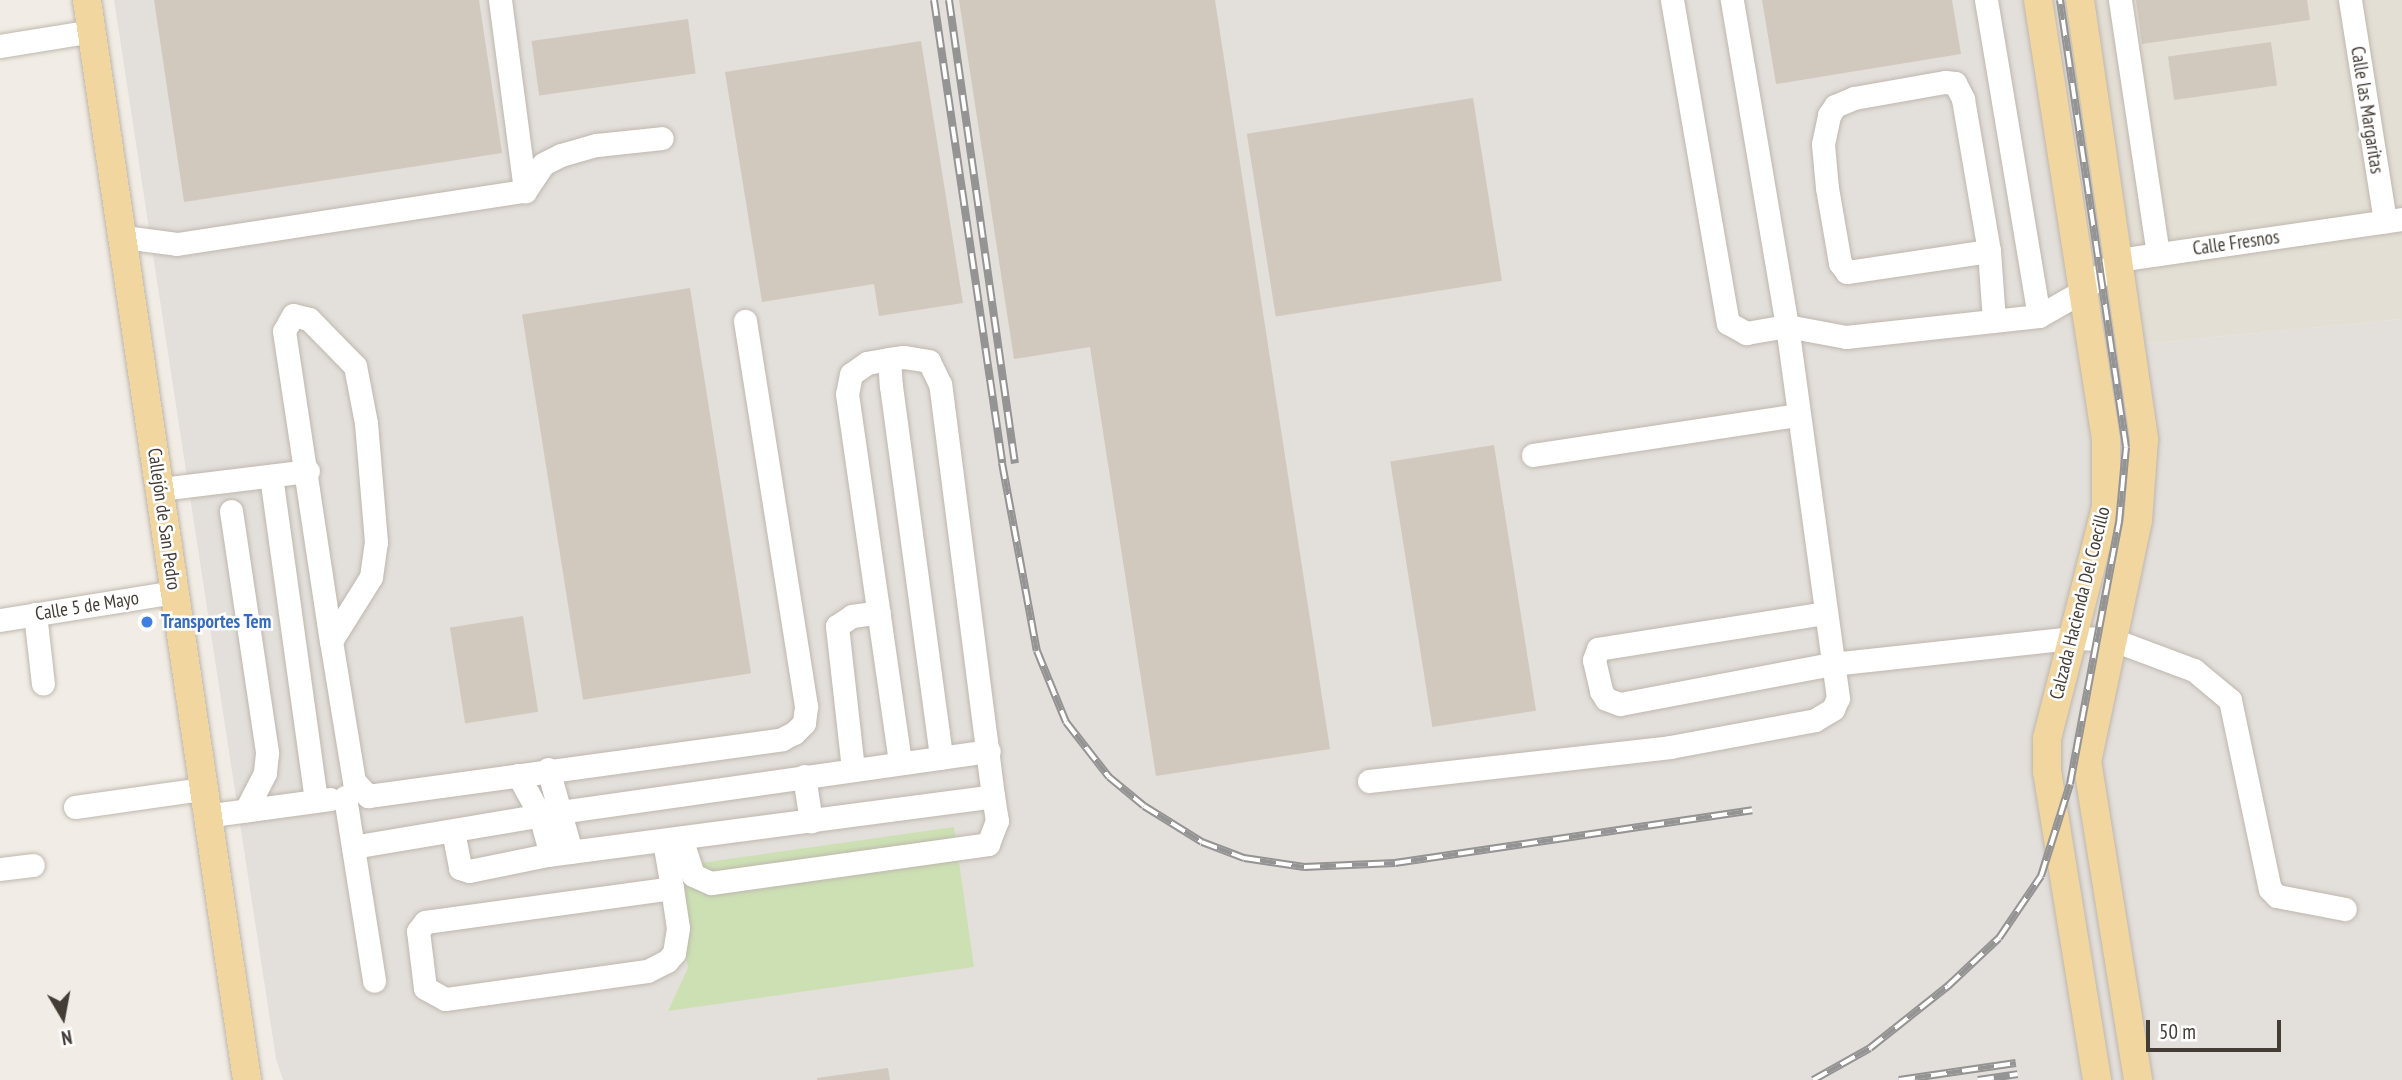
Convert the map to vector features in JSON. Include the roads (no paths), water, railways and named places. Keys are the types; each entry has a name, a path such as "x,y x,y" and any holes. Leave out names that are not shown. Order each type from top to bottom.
{"main road":[{"name":"Callejón de San Pedro","path":"88,0 161,489 203,802 247,1080"},
{"name":"Calzada Hacienda Del Coecillo","path":"2038,0 2081,292 2106,440 2108,478 2098,540 2047,739 2047,771 2097,1080"},
{"name":"Calzada Hacienda Del Coecillo","path":"2080,0 2118,260 2144,465 2138,520 2092,725 2088,785 2138,1080"}],"street":[{"path":"500,0 525,191"},
{"path":"1672,0 1728,323 1745,333 1787,326 1846,337 2039,316 2081,292 2118,260"},
{"path":"1369,781 1529,759 1589,758 1815,720 1833,709 1838,698 1796,415 1787,326 1732,0"},
{"path":"1986,0 2039,316"},
{"path":"2120,0 2158,254"},
{"name":"Calle las Margaritas","path":"2350,0 2393,220"},
{"path":"0,46 93,32"},
{"path":"1989,251 1844,270 1823,152 1824,128 1835,106 1854,98 1955,83 1963,99 1989,251 1994,321"},
{"path":"124,237 177,244 525,191 543,164 561,155 597,145 662,138"},
{"name":"Calle Fresnos","path":"2118,260 2393,220"},
{"path":"331,641 371,577 376,542 366,423 355,366 309,319 293,315 284,331 308,471 331,641 355,781 353,846 373,982"},
{"path":"75,807 203,802 246,810 782,739 804,723 806,706 745,321"},
{"path":"672,839 693,875 711,883 988,844 997,821 989,751 940,384 934,366 923,357 889,359 859,367 847,387 900,763"},
{"path":"889,359 941,758"},
{"path":"1533,455 1796,415"},
{"path":"161,489 308,471"},
{"path":"271,475 316,800"},
{"path":"231,511 267,753 265,772 246,810"},
{"name":"Calle 5 de Mayo","path":"0,620 174,592"},
{"path":"853,769 837,626 852,616 878,612"},
{"path":"1825,613 1605,648 1595,654 1594,668 1606,699 1620,704 1832,664 2071,638 2111,639 2194,670 2230,700 2270,889 2277,896 2345,909"},
{"path":"35,614 43,684"},
{"path":"353,846 804,776 989,751"},
{"path":"548,769 550,814 561,854"},
{"path":"518,775 550,814"},
{"path":"804,776 811,821"},
{"path":"453,831 460,867 464,871 561,854 993,796"},
{"path":"672,839 672,888 678,928 674,953 647,971 444,999 425,988 418,931 425,922 672,888"},
{"path":"0,869 33,865"}],"railway":[{"path":"934,0 1002,463 1037,651 1066,722 1109,777 1144,806 1202,842 1244,858 1304,867 1395,863 1752,810"},
{"path":"949,0 1015,463"},
{"path":"1813,1080 1870,1048 1948,986 1999,938 2041,876 2070,784 2119,523 2126,447 2060,0"},
{"path":"1899,1080 2016,1063"},
{"path":"1978,1080 2018,1074"}],"place":[{"name":"Transportes Tem","path":"147,622"}]}
